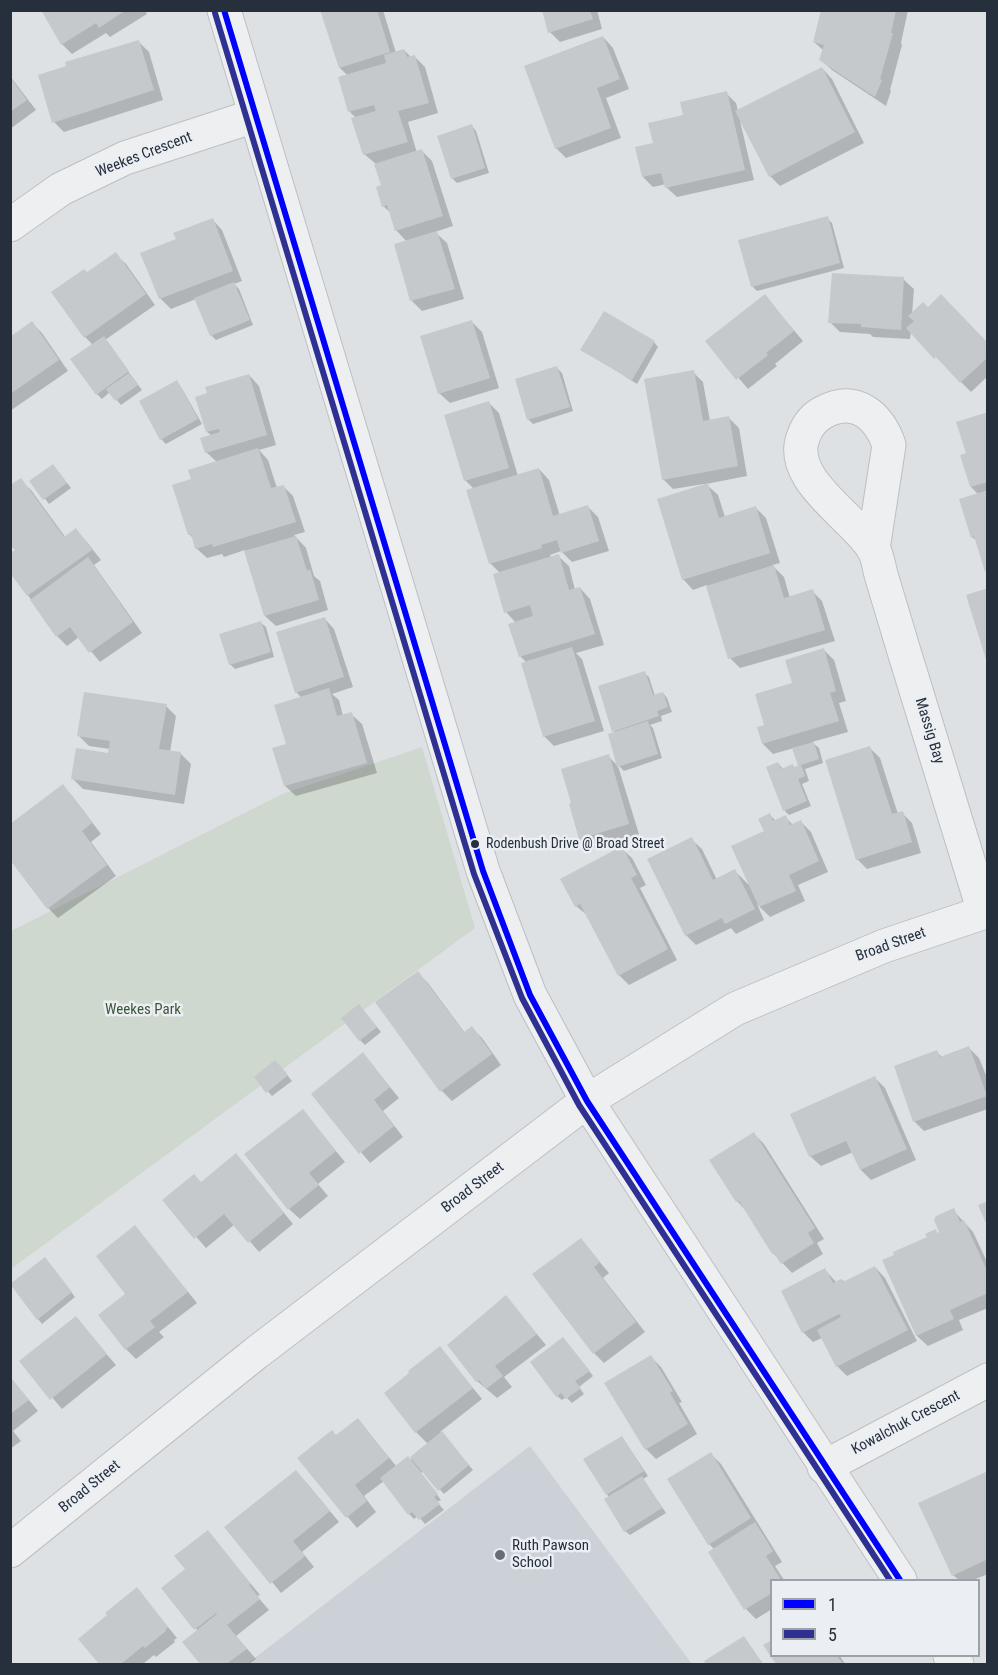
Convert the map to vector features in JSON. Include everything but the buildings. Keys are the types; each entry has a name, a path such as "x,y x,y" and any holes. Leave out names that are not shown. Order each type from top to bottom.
{"street":[{"path":"224,10 254,116 483,871 530,995 587,1101 899,1579"},
{"name":"Weekes Crescent","path":"10,225 61,189 125,158 254,116"},
{"name":"Massig Bay","path":"873,549 986,912"},
{"name":"Broad Street","path":"10,1551 256,1353 587,1101 735,1009 884,946 986,912"},
{"name":"Kowalchuk Crescent","path":"824,1467 987,1380"}],"shaded area":[{"name":"Ruth Pawson School","path":"530,1446 692,1664 247,1664"}],"green space":[{"name":"Weekes Park","path":"422,747 475,928 11,1269 11,931 282,794"}],"transit line":[{"name":"1","path":"224,10 483,871 530,995 587,1101 899,1579"},
{"name":"5","path":"215,13 474,874 522,998 579,1105 889,1579"}],"place":[{"name":"Rodenbush Drive @ Broad Street","path":"475,844"},
{"name":"Ruth Pawson School","path":"500,1555"}]}
